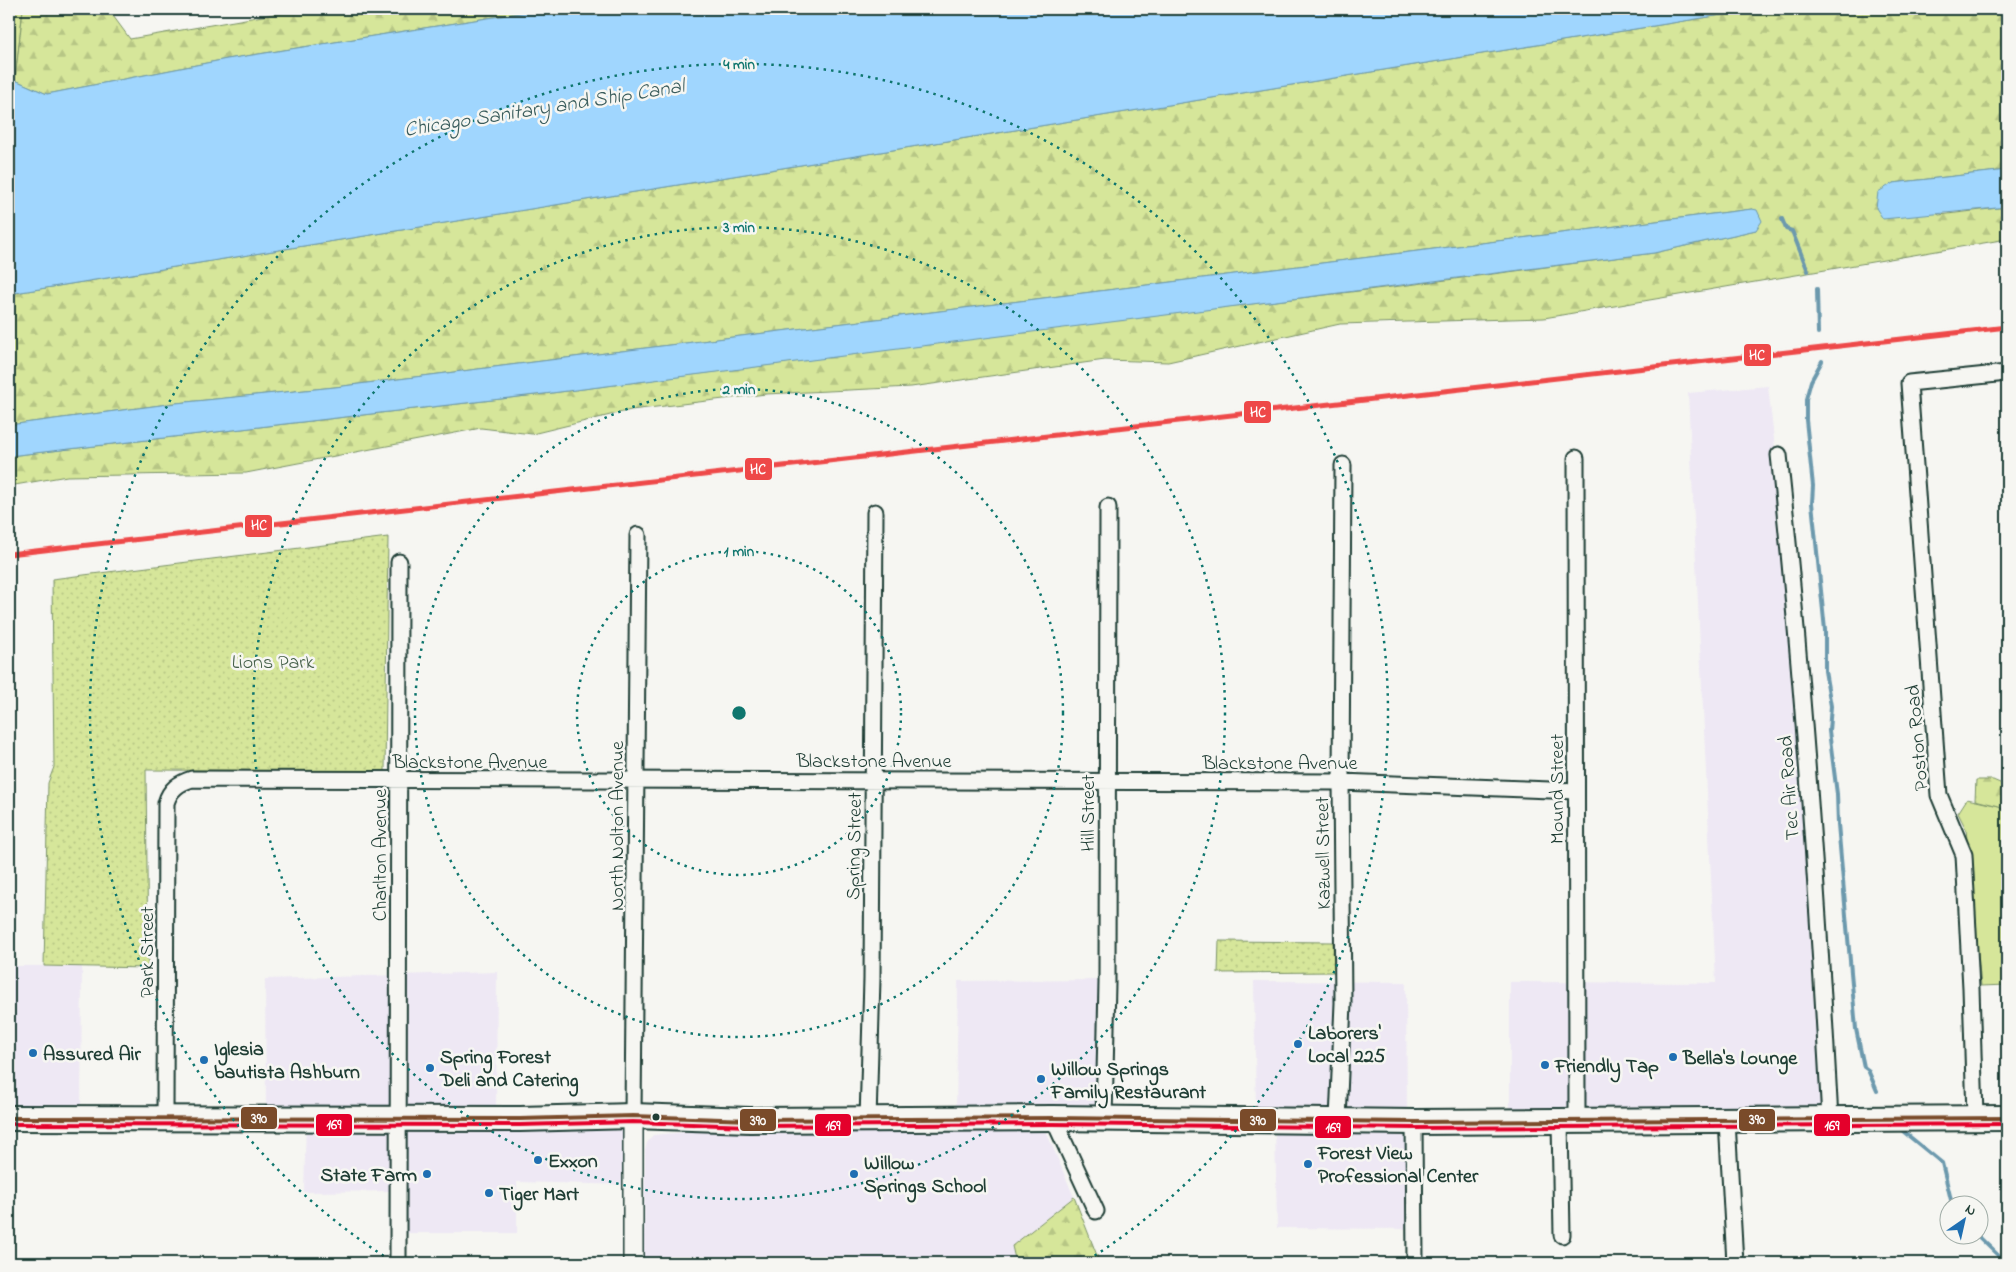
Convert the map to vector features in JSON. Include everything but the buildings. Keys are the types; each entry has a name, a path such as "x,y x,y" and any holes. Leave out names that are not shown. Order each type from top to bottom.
{"main road":[{"path":"9,1118 397,1118 520,1120 633,1116 750,1120 1053,1118 1414,1122 1727,1121 1975,1116 2007,1118"}],"street":[{"name":"Poston Road","path":"1975,1116 1964,855 1939,795 1909,383 2007,373"},
{"name":"Tec Air Road","path":"1779,454 1792,570 1812,830 1830,1119"},
{"name":"Mound Street","path":"1562,1235 1568,1121 1576,791 1576,458"},
{"name":"Kazwell Street","path":"1338,1120 1343,1004 1341,782 1344,464"},
{"name":"Hill Street","path":"1104,1119 1107,982 1108,507"},
{"name":"Spring Street","path":"868,1120 874,779 875,512"},
{"name":"North Nolton Avenue","path":"633,1116 638,535"},
{"name":"Charlton Avenue","path":"398,1263 397,1118 400,975 398,780 399,562"},
{"name":"Blackstone Avenue","path":"175,788 192,779 635,781 874,779 1106,782 1341,782 1576,791"},
{"name":"Park Street","path":"165,1119 166,803 175,788"},
{"path":"633,1116 633,1263"},
{"path":"1053,1118 1096,1211"},
{"path":"1727,1121 1735,1263"},
{"path":"1414,1122 1415,1263"}],"shaded area":[{"path":"1768,386 1781,501 1831,1116 1510,1118 1510,982 1716,983 1688,393"},
{"path":"9,966 82,966 81,1115 9,1114"},
{"path":"497,972 496,1114 266,1116 265,979"},
{"path":"1102,980 1106,1116 956,1116 958,981"},
{"path":"1254,981 1406,982 1407,1118 1411,1229 1277,1228 1275,1127 1256,1117"},
{"path":"630,1119 629,1185 517,1182 517,1233 398,1233 398,1191 304,1192 306,1121"},
{"name":"Willow Springs School","path":"1045,1129 1074,1197 1012,1246 1016,1263 644,1263 645,1151 647,1143 653,1135 709,1130"}],"green space":[{"path":"9,9 23,9 15,80 9,81"},
{"path":"23,9 108,9 130,39 303,9 545,9 227,59 47,94 15,80"},
{"path":"1758,9 2007,9 2007,170 1893,183 1939,215 2007,207 2007,239 1544,318 1340,324 1168,362 1105,360 911,387 766,394 631,410 532,434 481,428 246,473 67,476 9,486 9,456 544,394 1102,322 1400,286 1654,253 1756,230 1752,209 335,387 176,403 9,425 9,294"},
{"name":"Lions Park","path":"388,537 385,771 146,770 148,968 44,966 48,783 54,767 52,579"},
{"path":"1976,780 1993,780 2007,786 2007,811 1999,806 1975,800"},
{"path":"1967,799 1999,806 2007,811 2007,985 1981,986 1966,829 1958,813"},
{"path":"1219,941 1333,942 1334,972 1218,973"},
{"path":"1074,1197 1100,1263 1016,1263 1012,1246"}],"water":[{"name":"Chicago Sanitary and Ship Canal","path":"545,9 1758,9 9,294 9,81 15,80 47,94 227,59"},
{"path":"2007,170 2007,207 1883,219 1876,208 1878,192 1893,183"},
{"path":"1752,209 1757,210 1762,221 1756,230 1654,253 544,394 9,456 9,425 176,403 335,387"}],"waterway":[{"path":"1782,219 1786,229 1792,231 1808,271"},
{"path":"1817,289 1818,333"},
{"path":"1822,361 1811,381 1806,399 1806,420 1813,486 1812,503 1825,630 1825,671 1831,706 1829,731 1837,794 1856,1029 1864,1067 1868,1070 1877,1091"},
{"path":"1899,1128 1942,1163 1950,1194"},
{"path":"1986,1244 2006,1263"}],"transit line":[{"name":"HC","path":"9,554 2007,327"},
{"name":"390","path":"9,1118 520,1119 633,1116 750,1120 1053,1118 1414,1122 2007,1118"},
{"name":"169","path":"9,1124 520,1125 633,1122 750,1126 1053,1124 1414,1128 2007,1124"}],"place":[{"name":"Laborers' Local 225","path":"1298,1044"},
{"name":"Assured Air","path":"33,1053"},
{"name":"Bella's Lounge","path":"1673,1057"},
{"name":"Iglesia bautista Ashburn","path":"204,1060"},
{"name":"Friendly Tap","path":"1545,1065"},
{"name":"Spring Forest Deli and Catering","path":"430,1068"},
{"name":"Willow Springs Family Restaurant","path":"1041,1079"},
{"name":"Exxon","path":"538,1160"},
{"name":"Forest View Professional Center","path":"1308,1164"},
{"name":"State Farm","path":"427,1174"},
{"name":"Willow Springs School","path":"854,1174"},
{"name":"Tiger Mart","path":"489,1193"}]}
